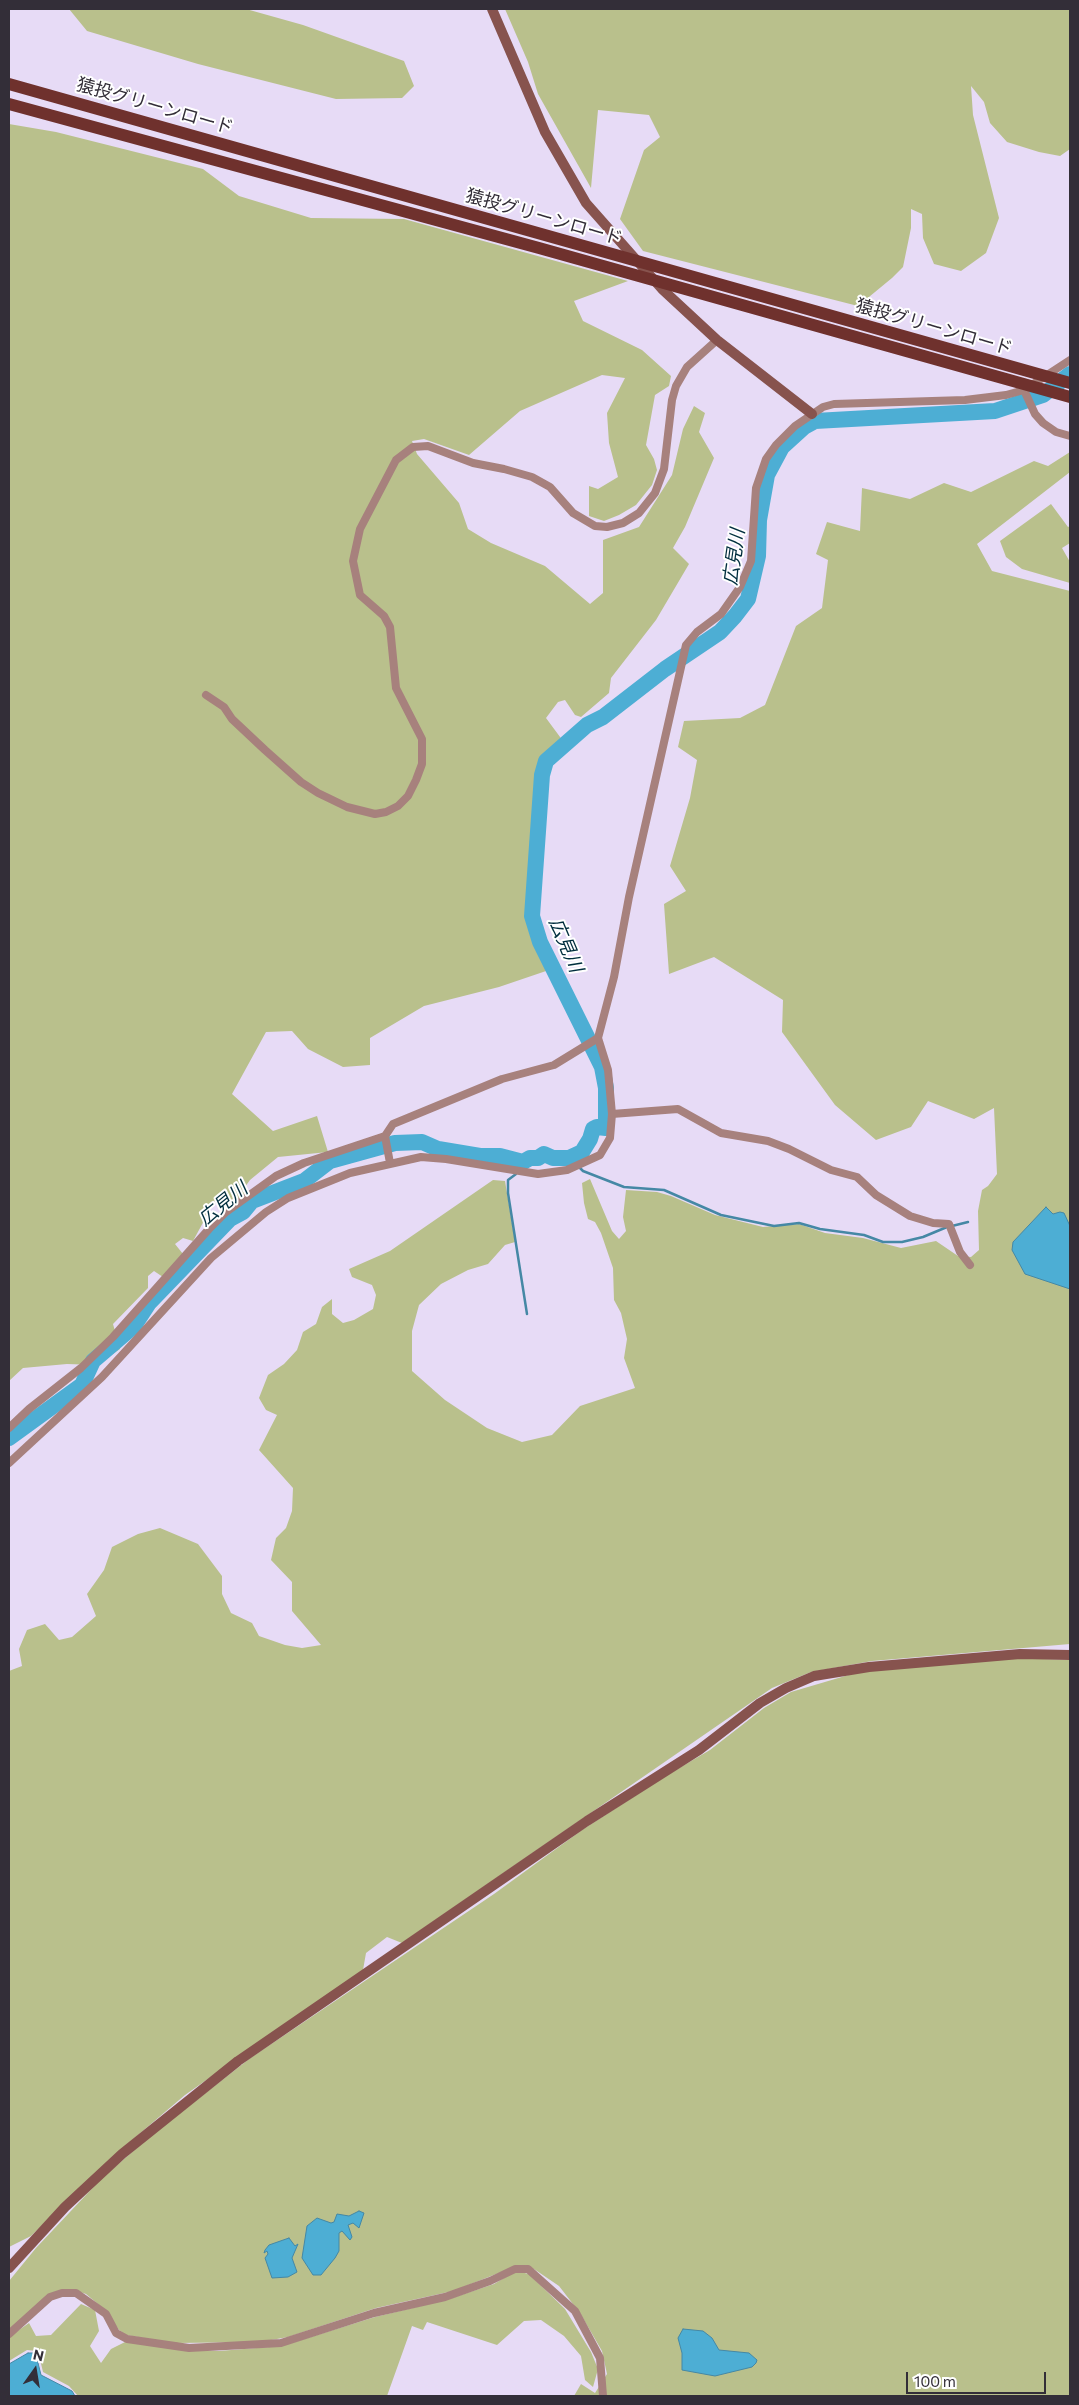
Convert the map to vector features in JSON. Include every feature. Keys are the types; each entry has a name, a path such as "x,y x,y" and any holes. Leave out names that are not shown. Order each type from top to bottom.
{"main road":[{"name":"猿投グリーンロード","path":"9,84 592,248 1022,384 1070,383"},
{"name":"猿投グリーンロード","path":"9,104 632,273 1070,396"}],"street":[{"path":"492,9 545,132 586,203 662,289 717,340 812,414"},
{"path":"206,695 224,707 232,718 264,750 301,782 318,793 347,807 376,814 386,812 398,806 408,796 422,764 422,739 396,688 390,627 384,616 360,595 353,561 360,529 396,460 413,447 428,446 473,463 532,477 550,487 572,513 595,526 607,528 623,523 639,513 655,493 664,469 672,400 676,386 687,367 717,340"},
{"path":"9,1463 102,1377 211,1258 266,1212 303,1191 390,1160 421,1157 446,1158 538,1174 567,1170 594,1159 604,1150 611,1129 612,1114 608,1070 596,1039 614,977 629,897 686,645 697,632 721,614 740,587 751,561 756,488 766,459 783,439 812,414 834,404 965,400 1022,384 1070,360"},
{"path":"1022,384 1035,414 1056,432 1070,436"},
{"path":"390,1160 385,1138 393,1124 502,1079 554,1065 596,1039"},
{"path":"612,1114 678,1109 721,1133 768,1141 789,1149 831,1170 857,1177 864,1181 876,1195 910,1216 951,1227 960,1252 970,1265"},
{"path":"9,1428 29,1408 81,1368 113,1337 226,1212 276,1176 304,1163 385,1138"},
{"path":"9,2268 65,2207 122,2154 238,2061 588,1821 699,1750 760,1704 786,1688 814,1676 879,1666 1020,1654 1070,1655"},
{"path":"9,2334 50,2297 62,2293 76,2293 106,2314 116,2333 127,2339 189,2348 281,2342 374,2314 445,2297 490,2281 515,2269 528,2269 575,2311 600,2358 603,2396"}],"green space":[{"path":"69,9 246,9 303,25 404,61 414,86 402,98 336,99 198,64 87,31"},
{"path":"505,9 1070,9 1070,149 1060,156 1007,142 990,123 984,102 971,86 973,115 999,218 986,253 961,271 934,264 923,238 922,214 911,209 911,228 903,267 858,306 643,251 620,219 644,150 660,137 649,115 598,110 591,188 538,94 528,62"},
{"path":"9,124 56,132 203,169 239,196 311,218 404,219 628,281 574,301 583,321 642,350 671,376 669,386 655,395 646,445 654,459 657,470 652,485 636,505 604,521 589,516 589,486 598,489 618,477 609,443 607,413 625,378 602,375 520,411 469,455 424,439 412,441 417,454 459,503 468,529 491,543 545,566 590,604 603,593 603,540 639,527 672,475 683,429 694,406 705,413 699,432 714,458 685,527 673,548 689,564 656,620 611,678 609,693 581,717 575,715 565,700 558,702 546,718 563,741 544,758 540,774 529,913 533,933 549,970 499,987 424,1006 370,1038 370,1065 343,1067 308,1049 292,1031 266,1032 232,1094 273,1131 317,1116 328,1152 278,1157 250,1180 242,1191 247,1195 227,1209 218,1195 193,1241 183,1238 175,1244 183,1254 163,1277 154,1271 148,1276 148,1288 113,1324 120,1349 97,1365 67,1364 23,1368 9,1381"},
{"path":"1070,452 1070,472 977,544 992,571 1070,591 1070,1644 872,1661 811,1672 772,1688 402,1943 387,1937 366,1953 363,1970 185,2095 118,2152 31,2236 9,2247 9,1671 22,1666 19,1649 27,1630 45,1624 59,1640 72,1637 96,1616 87,1594 104,1570 112,1547 138,1534 160,1528 198,1544 222,1576 222,1594 231,1613 252,1623 259,1636 285,1645 302,1648 321,1645 292,1611 292,1582 271,1560 276,1538 286,1528 292,1511 293,1488 259,1450 277,1415 266,1410 259,1398 268,1375 284,1364 297,1350 303,1332 316,1324 322,1307 332,1299 332,1314 343,1323 354,1320 373,1309 376,1295 372,1285 352,1277 349,1269 390,1251 493,1180 505,1181 515,1242 505,1245 488,1264 468,1270 441,1284 419,1305 412,1331 412,1371 445,1400 487,1428 522,1442 552,1435 580,1406 635,1388 624,1358 627,1339 621,1313 614,1300 613,1268 601,1233 595,1222 588,1219 584,1203 582,1183 590,1179 612,1231 619,1239 626,1231 623,1217 626,1190 657,1192 715,1215 763,1227 799,1224 825,1233 863,1238 901,1248 936,1241 958,1256 971,1257 979,1250 978,1211 982,1190 988,1186 997,1174 994,1108 974,1119 928,1101 911,1127 876,1140 835,1105 782,1032 783,1000 714,957 669,974 664,904 686,891 670,866 690,798 697,760 678,747 684,721 740,718 765,705 796,626 822,608 828,560 816,554 827,522 860,531 862,488 910,499 944,483 971,492 1034,461 1048,466"},
{"path":"1051,504 1068,527 1070,526 1070,543 1062,548 1070,562 1070,583 1022,569 1006,557 1000,541"},
{"path":"1017,1658 1070,1660 1070,2396 574,2396 581,2384 595,2393 607,2374 602,2351 580,2313 559,2286 534,2269 521,2267 514,2267 453,2291 376,2308 288,2337 260,2342 174,2343 126,2335 119,2330 104,2309 86,2294 74,2290 58,2292 9,2331 9,2281 36,2248 102,2178 152,2135 249,2059 494,1894 582,1830 710,1750 764,1708 791,1692 879,1666"},
{"path":"516,2271 529,2274 565,2309 591,2352 598,2369 593,2387 585,2380 581,2356 564,2336 541,2320 524,2321 497,2345 427,2322 423,2330 412,2326 387,2396 78,2396 69,2386 43,2372 38,2351 27,2350 9,2361 9,2337 29,2323 36,2336 51,2335 81,2304 95,2310 99,2331 90,2346 101,2363 111,2349 125,2342 182,2350 219,2351 282,2346 375,2317 446,2300 494,2284"}],"water":[{"path":"1046,1207 1053,1214 1064,1213 1070,1226 1070,1289 1025,1274 1012,1250 1013,1242"},
{"path":"359,2211 364,2213 359,2228 353,2223 348,2225 352,2237 350,2240 342,2231 339,2233 339,2251 335,2258 321,2275 313,2275 302,2258 307,2226 317,2218 331,2223 334,2222 337,2214 349,2216"},
{"path":"289,2238 295,2246 298,2244 292,2258 297,2272 288,2277 272,2278 265,2258 268,2254 267,2251 264,2253 265,2250 269,2245"},
{"path":"683,2329 703,2331 712,2338 719,2350 749,2353 757,2360 756,2363 752,2367 715,2376 682,2370 682,2353 678,2338"},
{"path":"28,2353 33,2353 37,2359 41,2375 72,2391 75,2396 9,2396 9,2364"}],"waterway":[{"name":"広見川","path":"9,1438 82,1385 93,1361 134,1326 149,1303 230,1219 243,1212 252,1201 304,1181 330,1161 395,1143 422,1142 438,1149 480,1156 500,1156 523,1162 530,1158 538,1158 544,1154 553,1158 569,1158 582,1152 590,1139 593,1129 597,1127 606,1128 606,1088 602,1067 540,942 532,916 542,775 546,761 587,725 603,717 665,669 720,632 735,616 748,599 758,556 759,520 767,475 782,447 804,427 815,421 995,411 1043,395 1070,374"},
{"name":"広見川","path":"569,1158 575,1164"},
{"path":"579,1167 583,1171 624,1187 664,1190 721,1215 774,1226 799,1223 820,1229 864,1235 883,1242 902,1242 923,1237 947,1227"},
{"path":"516,1174 508,1180 508,1193 527,1314"},
{"path":"952,1226 968,1222"}]}
